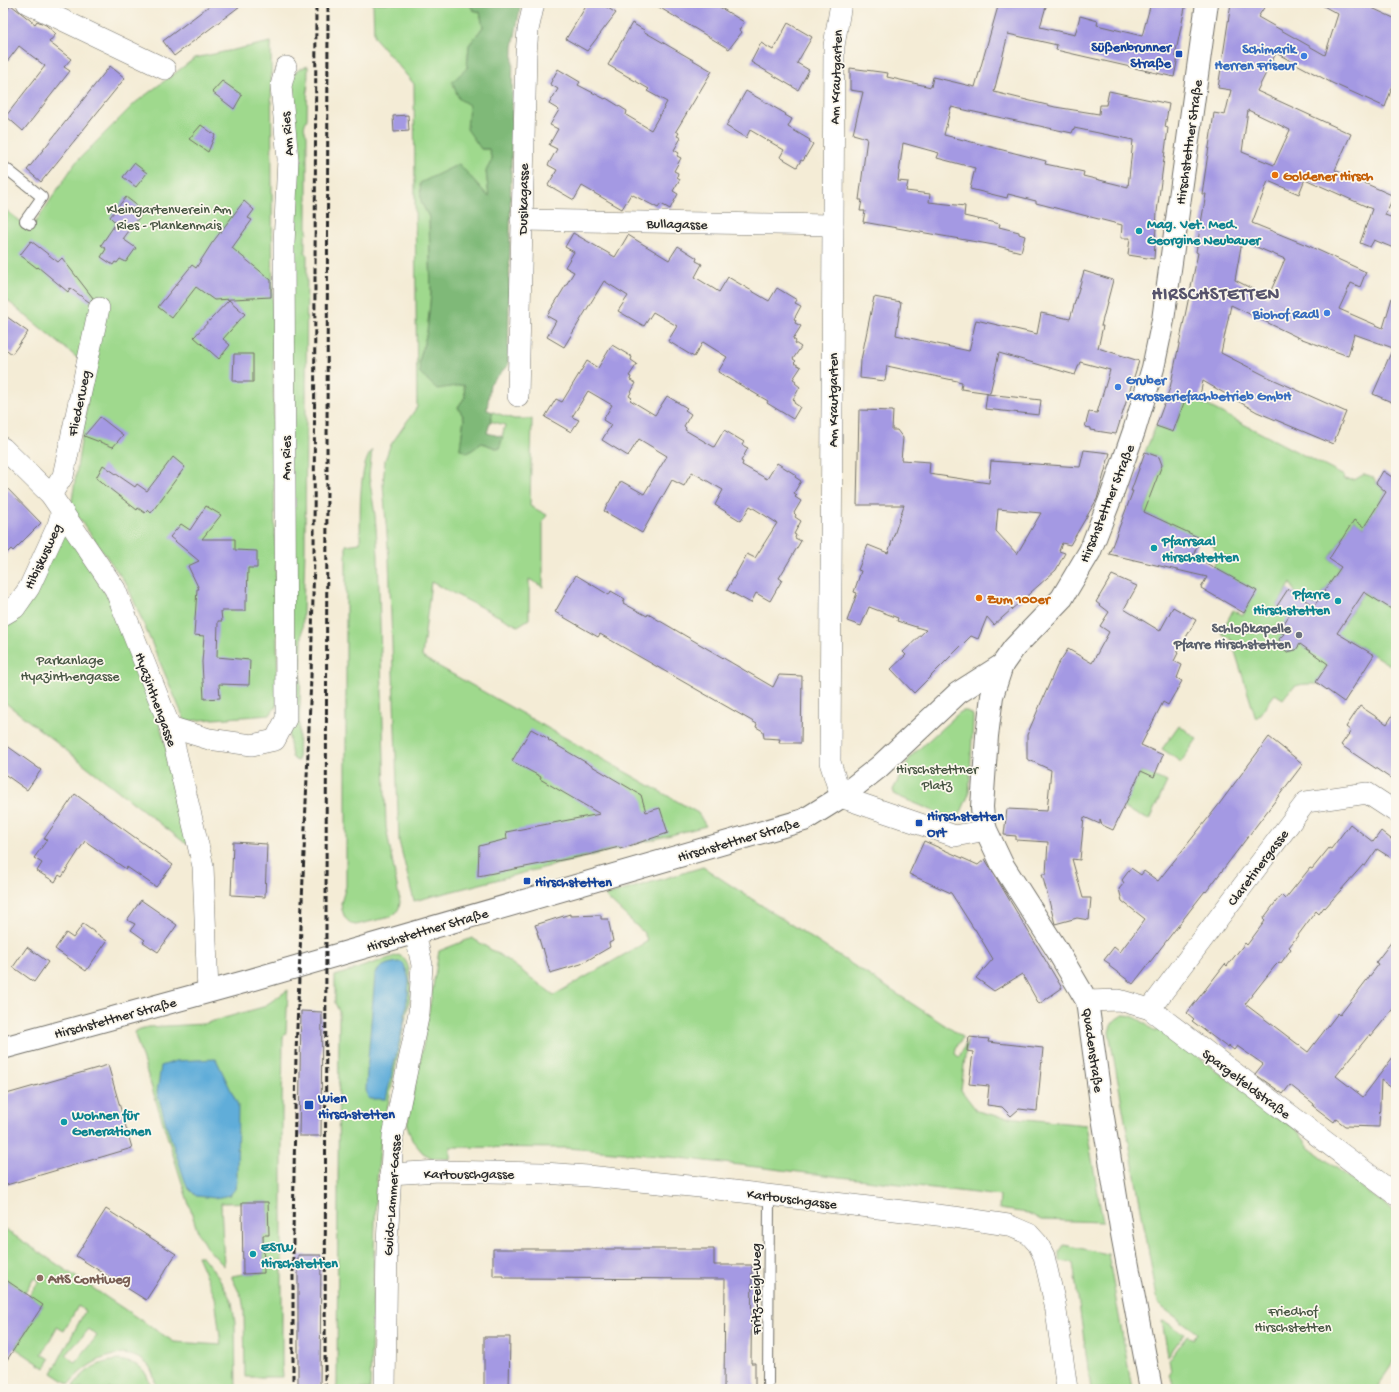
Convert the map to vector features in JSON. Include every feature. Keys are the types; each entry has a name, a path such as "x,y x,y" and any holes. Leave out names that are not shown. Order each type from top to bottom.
{"main road":[{"name":"Hirschstettner Straße","path":"3,1048 208,992 804,820 841,797 879,767 958,693 1002,666 1014,648 1062,598 1090,551 1134,431 1153,368 1163,320 1207,3"},
{"name":"Quadenstraße","path":"1002,666 992,696 987,736 982,807 983,819 986,830 1002,864 1056,948 1087,1001 1102,1111 1122,1234 1151,1389"}],"street":[{"path":"27,3 165,69"},
{"name":"Dusikagasse","path":"518,396 526,54 528,30 534,3"},
{"name":"Am Krautgarten","path":"841,3 834,46 830,762 841,797"},
{"name":"Am Ries","path":"170,727 209,739 252,745 275,740 286,719 284,244 288,159 281,86 286,67"},
{"name":"Bullagasse","path":"521,220 833,225"},
{"name":"Fliederweg","path":"56,503 99,308"},
{"name":"Hyazinthengasse","path":"3,448 56,503 115,589 170,727 203,866 208,992"},
{"name":"Hibiskusweg","path":"3,615 15,608 29,588 58,525 56,503"},
{"name":"Claretinergasse","path":"1150,1009 1306,802 1367,794 1396,812"},
{"path":"841,797 955,836 986,830"},
{"name":"Guido-Lammer-Gasse","path":"385,1389 386,1274 390,1174 394,1136 419,1013 422,965 415,932"},
{"name":"Spargelfeldstraße","path":"1087,1001 1119,1000 1150,1009 1396,1195"},
{"name":"Kartouschgasse","path":"390,1174 439,1172 551,1174 692,1186 1008,1225 1030,1234 1038,1244 1044,1256 1060,1333 1067,1389"}],"lane":[{"path":"3,166 42,197 25,221 30,224"},
{"name":"Fritz-Feigl-Weg","path":"768,1383 769,1195"}],"green space":[{"path":"373,3 469,3 473,10 480,12 483,27 469,45 467,68 469,105 481,149 489,149 492,160 486,171 489,198 421,202 429,217 431,294 427,332 419,362 464,385 465,397 458,407 464,418 460,449 482,443 499,449 505,425 490,421 493,412 514,419 532,419 530,506 547,515 543,521 543,587 529,579 529,619 518,626 431,582 422,657 698,813 706,826 414,901 399,841 389,559 383,485 385,460 390,446 417,407 414,84 374,37"},
{"path":"469,3 521,3 513,47 508,365 490,384 487,410 493,412 487,433 503,437 499,449 482,443 468,453 460,449 464,418 458,407 465,397 464,385 437,389 420,373 419,362 427,332 431,294 429,217 421,202 420,183 459,164 489,197 486,171 492,160 489,149 481,149 467,129 469,105 459,99 452,82 467,68 469,45 483,27 480,12 473,10"},
{"name":"Kleingartenverein Am Ries - Plankenmais","path":"271,42 274,474 278,703 270,715 185,721 127,585 71,507 92,370 3,297 3,208 31,229 76,162 135,103 195,58"},
{"path":"308,66 307,119 304,127 307,135 307,233 305,235 305,253 307,255 305,551 298,761 292,757 288,730 290,94 293,76 298,70"},
{"path":"1187,395 1344,476 1343,479 1354,480 1364,475 1368,475 1374,478 1376,483 1386,492 1364,527 1354,520 1329,559 1341,567 1314,606 1296,595 1291,583 1277,606 1295,617 1285,622 1279,631 1284,634 1281,638 1282,647 1284,650 1289,652 1297,648 1300,644 1307,649 1314,638 1332,617 1343,624 1364,592 1393,610 1396,606 1396,669 1348,639 1340,646 1316,682 1318,684 1306,684 1294,687 1283,699 1275,694 1256,719 1231,639 1221,633 1233,610 1243,615 1256,591 1213,567 1218,557 1213,545 1144,512 1162,465 1159,457 1145,452 1156,426 1170,431 1174,429"},
{"path":"372,450 369,476 375,515 378,555 386,827 400,902 396,913 390,917 356,925 351,924 345,918 341,903 346,886 346,545 360,543 362,481 367,458"},
{"name":"Parkanlage Hyazinthengasse","path":"67,530 122,620 148,680 192,844 185,843 3,701 3,624"},
{"name":"Hirschstettner Platz","path":"963,711 967,711 973,715 969,794 959,817 953,819 895,795 893,790 910,757"},
{"path":"1179,725 1197,739 1181,762 1162,749"},
{"path":"1141,771 1167,782 1149,820 1123,808"},
{"path":"703,867 963,1037 956,1048 955,1054 959,1057 967,1041 961,1090 977,1111 997,1116 1086,1125 1103,1222 1041,1220 1028,1213 999,1209 1000,1196 681,1158 568,1148 450,1147 450,1159 432,1158 423,1153 412,1140 407,1125 424,1041 439,951 472,938 503,957 554,995 648,941 643,932 605,896"},
{"path":"398,955 403,957 410,973 410,997 381,1139 376,1190 370,1389 335,1389 337,1386 339,1011 335,1003 335,976"},
{"path":"288,990 286,1033 283,1037 282,1108 283,1377 245,1377 244,1310 242,1298 232,1276 264,1273 263,1235 269,1235 268,1202 221,1203 224,1266 206,1247 198,1233 134,1032 148,1027 203,1024 263,1007"},
{"name":"Friedhof Hirschstetten","path":"1123,1015 1137,1018 1156,1032 1159,1028 1297,1130 1310,1148 1396,1213 1396,1359 1376,1389 1174,1389 1169,1376 1171,1372 1169,1360 1187,1336 1193,1340 1198,1333 1158,1303 1109,1032 1114,1022"},
{"name":"AHS Contiweg","path":"3,1228 174,1342 221,1345 215,1297 197,1256 202,1256 218,1276 232,1302 235,1323 236,1389 157,1389 150,1367 138,1358 128,1355 106,1357 95,1362 85,1368 69,1384 52,1373 85,1311 78,1306 64,1331 57,1327 42,1354 50,1359 45,1368 15,1348 43,1305 29,1296 39,1281 34,1278 25,1293 3,1278","holes":["89,1329 97,1336 75,1363 66,1355"]},
{"path":"1064,1245 1108,1254 1132,1389 1091,1389 1073,1263 1059,1261 1059,1252"},
{"path":"1162,1321 1184,1334 1168,1356"},
{"path":"119,1360 132,1363 141,1368 147,1376 152,1389 77,1389 73,1386 93,1367"}],"water":[{"path":"399,962 403,963 409,981 404,1021 386,1099 370,1099 368,1098 366,1090 375,975 382,967"},
{"path":"216,1059 238,1105 237,1177 235,1189 230,1195 215,1198 196,1196 187,1187 157,1092 161,1066 176,1061"}],"building":[{"path":"213,3 244,3 174,56 163,41"},
{"path":"588,3 600,3 616,13 587,51 566,39"},
{"path":"652,3 713,3 744,22 739,30 742,32 729,49"},
{"path":"999,3 1047,3 1040,27 1075,35 1080,16 1098,21 1097,25 1142,36 1151,3 1186,3 1175,56 1178,57 1174,77 1056,50 1057,45 1008,34 994,92 1055,107 1099,114 1100,105 1106,105 1109,91 1169,104 1165,127 1168,128 1157,212 1154,259 1128,255 1130,238 1121,238 1122,225 1036,203 1036,201 1008,194 1007,198 970,189 975,168 937,158 939,153 903,143 898,181 908,182 906,191 930,194 929,202 965,206 964,216 1000,224 999,227 1019,232 1019,234 1025,236 1021,252 994,245 863,222 865,211 860,211 862,200 859,200 867,138 853,134 863,92 850,90 850,68 888,73 887,77 931,87 933,77 975,87","holes":["951,107 1072,133 1074,128 1133,140 1128,187 1083,176 1084,172 1045,164 1046,161 944,135"]},
{"path":"1231,3 1267,3 1258,17 1325,55 1338,14 1318,3 1361,3 1396,19 1396,77 1385,107 1332,83 1276,53 1257,91 1351,134 1335,170 1394,196 1385,215 1396,219 1396,249 1374,240 1370,247 1360,243 1372,209 1305,179 1299,194 1268,181 1252,223 1309,246 1366,272 1360,287 1351,283 1339,309 1383,328 1392,298 1396,299 1396,404 1373,394 1393,348 1354,334 1348,356 1297,337 1231,305 1221,353 1268,377 1346,412 1333,444 1257,412 1203,381 1199,400 1187,395 1173,432 1156,426 1170,388 1198,253 1196,252 1206,194 1202,194 1214,113 1225,115 1231,90 1218,88","holes":["1248,110 1290,130 1274,165 1242,152","1242,241 1285,259 1268,297 1235,280"]},
{"path":"11,5 35,24 37,21 46,25 56,34 49,42 71,59 64,67 70,71 23,131 6,116 45,66 19,46 3,67 3,16"},
{"path":"632,23 644,30 643,31 712,71 676,131 679,133 677,136 681,138 674,150 679,153 677,156 681,158 674,171 678,173 677,177 680,179 673,191 678,194 670,209 661,204 658,208 631,194 622,209 582,186 574,200 548,185 557,170 548,165 557,149 549,145 558,129 550,125 559,110 549,104 558,89 550,84 558,69 580,82 578,85 605,99 606,98 627,111 626,115 651,130 667,102 647,91 649,89 608,65"},
{"path":"788,23 812,37 797,63 809,70 798,90 751,62 761,43 773,50"},
{"path":"110,66 125,78 41,182 27,170"},
{"path":"222,81 242,95 234,109 212,92"},
{"path":"746,91 786,114 785,115 792,119 788,127 810,140 809,141 813,144 803,161 801,160 797,167 780,157 784,150 750,130 746,138 726,126"},
{"path":"408,115 409,131 394,132 393,116"},
{"path":"201,125 215,135 208,152 189,139"},
{"path":"134,163 147,173 136,187 123,177"},
{"path":"126,197 144,211 123,239 136,248 126,262 120,259 113,265 101,257 106,249 101,245 116,223 110,217"},
{"path":"244,201 254,210 248,218 252,220 232,248 271,280 271,297 214,300 196,287 172,318 158,307 192,265 196,268 212,243"},
{"path":"573,233 615,257 628,235 669,260 678,246 697,258 696,261 702,264 695,277 719,292 728,277 769,301 777,288 797,300 795,303 801,306 794,319 796,320 795,323 801,326 793,339 796,341 795,343 801,347 793,359 796,361 794,363 801,367 793,379 800,387 793,399 795,401 794,403 800,407 793,419 767,403 768,401 718,372 727,357 703,342 694,357 668,341 677,326 653,312 644,326 618,311 628,296 604,281 564,347 547,337 556,321 547,316 574,272 565,267 574,252 565,247"},
{"path":"31,241 58,262 62,258 93,298 89,302 70,288 68,292 38,267 37,268 20,255"},
{"path":"1084,271 1113,280 1101,326 1103,326 1098,348 1139,361 1116,434 1090,430 1090,428 1085,427 1089,412 1097,413 1110,370 1080,362 1075,375 999,353 990,393 961,389 962,382 887,366 885,381 860,378 861,360 874,297 901,302 896,335 969,351 976,320 1037,334 1041,313 1070,319"},
{"path":"229,300 245,314 223,339 230,345 219,359 194,337"},
{"path":"3,314 28,332 12,354 3,347"},
{"path":"612,345 632,357 631,360 637,364 629,376 631,377 630,380 636,383 629,396 632,398 630,400 655,415 667,396 687,408 685,410 691,414 684,426 686,428 685,430 714,447 724,430 744,442 742,445 748,448 741,461 743,462 742,465 767,479 777,463 796,475 795,477 801,481 794,493 797,495 795,497 801,501 794,513 796,515 795,517 801,521 794,534 796,535 795,538 801,541 779,578 782,580 770,601 756,593 751,603 727,590 747,554 755,558 777,523 750,506 741,521 715,505 723,490 692,472 684,486 672,480 642,533 604,511 621,481 644,494 667,456 639,439 628,456 602,440 611,425 603,420 612,405 588,391 572,417 579,420 571,432 545,417 556,399 562,402 587,361 598,368"},
{"path":"234,354 253,354 253,382 233,381"},
{"path":"987,394 1041,400 1039,415 985,409"},
{"path":"859,410 893,411 892,430 897,430 903,438 901,460 930,462 929,474 989,483 991,461 1080,467 1084,450 1110,453 1097,499 1070,545 1062,543 1059,551 1065,553 1056,570 994,625 987,617 978,639 971,636 914,693 891,669 906,655 903,652 926,630 897,621 898,618 869,607 861,626 847,621 857,593 854,592 861,571 858,570 868,545 888,553 904,505 857,505","holes":["998,509 1041,513 1017,554 996,531"]},
{"path":"100,417 123,435 113,447 84,436"},
{"path":"1145,452 1159,457 1162,465 1144,512 1200,538 1193,556 1257,591 1244,613 1201,588 1207,577 1109,554 1133,491 1131,491"},
{"path":"173,457 185,467 151,513 148,510 145,513 138,508 137,510 96,478 103,465 135,487 137,484 147,491"},
{"path":"1383,471 1395,479 1396,478 1396,612 1364,592 1337,633 1374,655 1344,702 1316,682 1328,664 1300,644 1296,650 1287,652 1283,649 1279,639 1284,634 1279,631 1290,614 1277,606 1288,589 1314,606 1341,567 1329,559 1354,520 1364,527 1386,492 1376,483"},
{"path":"3,484 41,523 13,551 11,549 3,557"},
{"path":"206,506 221,515 202,539 235,539 235,550 257,551 257,568 248,568 247,601 245,601 245,611 221,611 222,621 218,621 217,657 250,660 249,685 219,684 220,698 204,699 202,662 204,636 194,635 197,589 199,589 188,566 199,561 170,537 181,524 190,530"},
{"path":"576,575 609,595 611,591 625,599 623,603 647,616 648,614 773,687 779,675 802,676 801,743 779,743 780,739 764,738 763,731 756,727 757,724 600,634 598,637 555,612"},
{"path":"1112,575 1137,586 1124,609 1160,631 1173,607 1196,620 1174,661 1182,665 1177,678 1182,681 1168,705 1163,702 1141,745 1163,755 1154,777 1141,771 1113,830 1102,825 1100,820 1100,824 1084,817 1080,860 1072,859 1083,898 1091,898 1089,920 1077,918 1055,924 1042,874 1046,874 1048,842 1016,840 1016,836 1004,835 1007,809 1047,811 1051,770 1027,759 1027,735 1057,666 1068,649 1092,663 1109,632 1100,626 1109,612 1096,602"},
{"path":"1360,706 1387,724 1396,710 1396,782 1341,745 1351,731 1346,727"},
{"path":"531,729 641,795 646,812 660,808 668,833 620,849 619,847 588,855 478,876 479,846 507,839 506,832 600,814 540,779 541,777 512,761"},
{"path":"1269,737 1303,764 1206,892 1205,891 1133,984 1109,966 1110,964 1104,960 1114,947 1120,952 1145,919 1122,901 1119,889 1124,883 1122,880 1131,868 1141,875 1144,871 1158,881 1217,807"},
{"path":"3,743 41,770 27,790 3,773"},
{"path":"75,794 173,865 156,887 127,867 126,869 85,841 62,877 59,875 55,882 37,871 42,863 34,858 47,840 44,839"},
{"path":"1350,824 1373,842 1381,831 1396,843 1396,861 1377,849 1365,866 1363,865 1325,908 1324,907 1319,914 1316,911 1289,947 1291,949 1281,963 1279,962 1275,966 1245,1004 1308,1052 1338,1013 1340,1015 1379,964 1376,962 1396,936 1396,1005 1336,1076 1363,1097 1396,1053 1396,1091 1381,1080 1379,1127 1345,1126 1336,1119 1334,1122 1313,1106 1314,1104 1290,1085 1283,1094 1255,1074 1263,1064 1237,1046 1234,1050 1229,1046 1228,1048 1192,1021 1194,1019 1187,1013 1225,964 1227,966 1245,943 1247,945 1265,921 1263,919 1281,895 1285,899 1310,868 1312,869 1329,848 1331,849"},
{"path":"924,841 978,865 985,859 1062,988 1039,1004 1022,974 994,991 976,978 993,959 975,929 951,893 909,874"},
{"path":"233,842 267,844 265,897 231,895"},
{"path":"141,900 177,925 158,952 143,942 145,940 131,930 135,924 127,920"},
{"path":"570,914 570,916 601,915 601,919 608,919 613,941 609,943 610,947 581,964 550,973 535,925"},
{"path":"83,924 107,941 86,971 55,949 66,933 73,938"},
{"path":"27,947 48,962 34,982 13,967"},
{"path":"301,1011 322,1012 321,1136 299,1136"},
{"path":"969,1037 989,1039 988,1042 1043,1048 1037,1111 1019,1109 1011,1116 1002,1107 987,1105 989,1086 969,1084 973,1052 967,1051"},
{"name":"Wohnen für Generationen","path":"108,1065 132,1148 3,1186 3,1095"},
{"name":"ESTW Hirschstetten","path":"242,1202 268,1202 269,1235 263,1235 264,1273 243,1274"},
{"path":"106,1209 176,1254 146,1300 76,1256"},
{"path":"493,1249 714,1249 714,1265 752,1265 751,1363 755,1363 755,1389 724,1389 725,1279 503,1278 503,1276 493,1276"},
{"path":"298,1255 321,1255 320,1389 298,1389"},
{"path":"3,1278 43,1305 3,1366"},
{"path":"484,1337 510,1337 509,1389 484,1389"}],"railway":[{"path":"293,1389 293,1235 296,1053 311,677 314,557 316,3"},
{"path":"325,1389 328,3"}],"place":[{"name":"Süßenbrunner Straße","path":"1179,54"},
{"name":"Schimarik Herren Friseur","path":"1304,56"},
{"name":"Goldener Hirsch","path":"1275,175"},
{"name":"Mag. Vet. Med. Georgine Neubauer","path":"1139,231"},
{"name":"Biohof Radl","path":"1327,313"},
{"name":"Gruber Karosseriefachbetrieb GmbH","path":"1118,387"},
{"name":"Pfarrsaal Hirschstetten","path":"1154,548"},
{"name":"Zum 100er","path":"979,598"},
{"name":"Pfarre Hirschstetten","path":"1338,601"},
{"name":"Schloßkapelle Pfarre Hirschstetten","path":"1299,635"},
{"name":"Hirschstetten Ort","path":"919,823"},
{"name":"Hirschstetten","path":"527,881"},
{"name":"Wien Hirschstetten","path":"309,1105"},
{"name":"Wohnen für Generationen","path":"64,1122"},
{"name":"ESTW Hirschstetten","path":"253,1254"},
{"name":"AHS Contiweg","path":"40,1278"}],"district":[{"name":"HIRSCHSTETTEN","path":"1216,293"}]}
